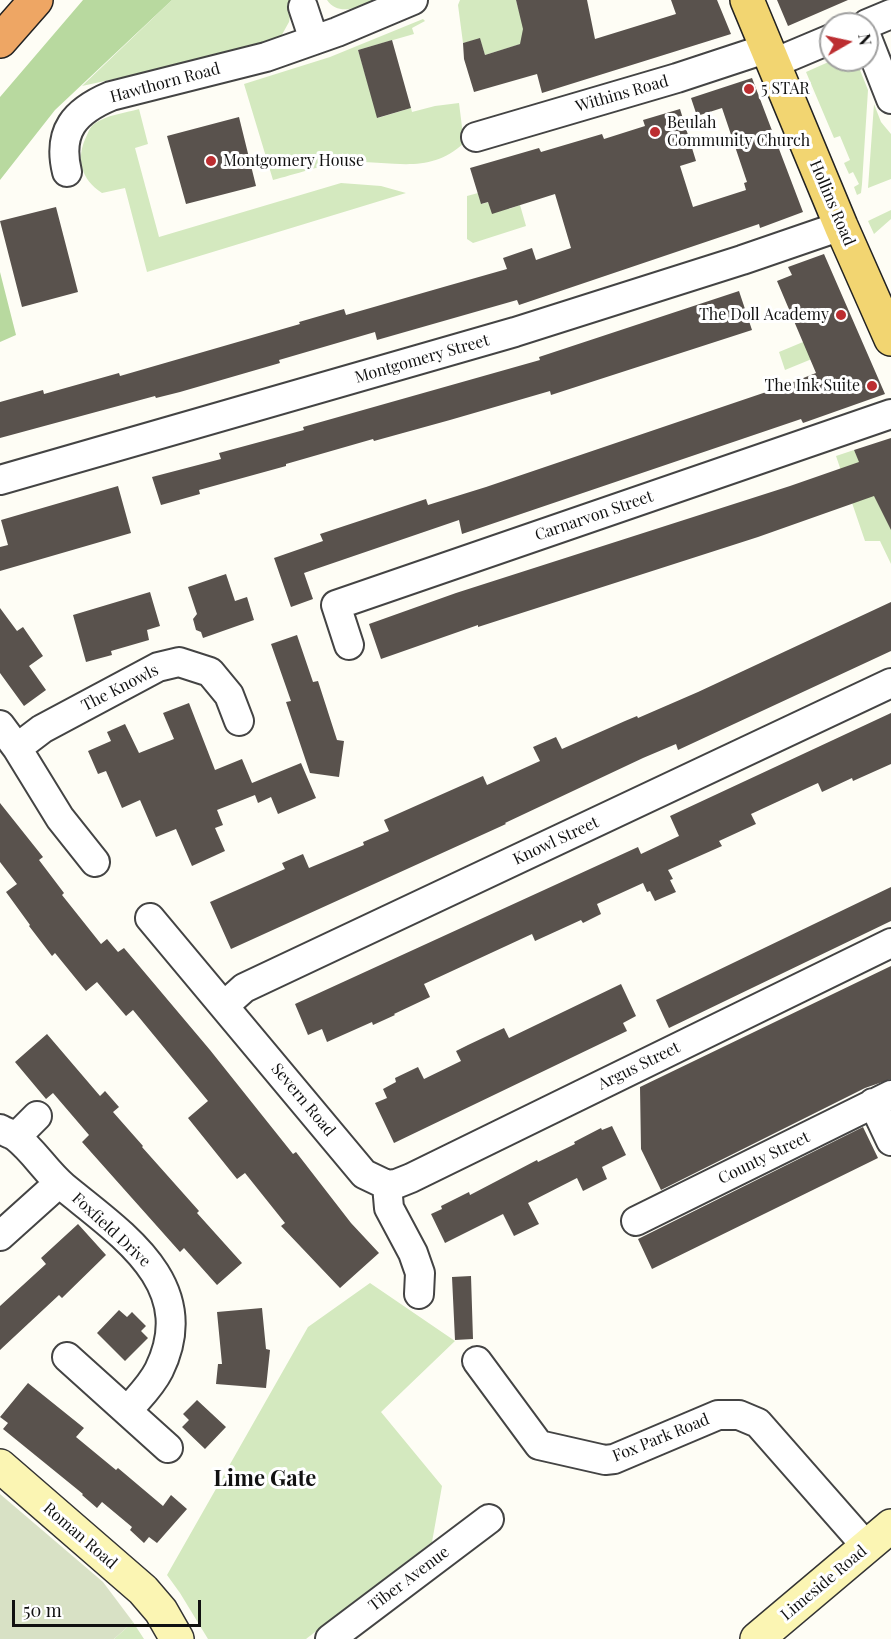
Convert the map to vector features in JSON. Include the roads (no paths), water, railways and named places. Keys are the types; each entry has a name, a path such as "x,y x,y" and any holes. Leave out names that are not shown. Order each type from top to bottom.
{"highway":[{"path":"0,41 36,0"}],"main road":[{"name":"Hollins Road","path":"747,0 841,226 891,339"}],"street":[{"name":"Hawthorn Road","path":"67,172 63,157 66,137 76,116 92,104 111,96 266,57 413,0"},
{"path":"303,7 314,40"},
{"name":"Withins Road","path":"476,137 686,75 819,42"},
{"path":"879,68 891,99"},
{"name":"Montgomery Street","path":"0,480 515,332 841,226"},
{"name":"Carnarvon Street","path":"350,645 336,606 891,414"},
{"name":"The Knowls","path":"17,748 53,723 158,667 179,662 210,672 229,695 239,721"},
{"name":"Knowl Street","path":"225,1005 244,988 891,682"},
{"path":"0,724 60,818 95,862"},
{"name":"Severn Road","path":"150,918 364,1174 387,1185"},
{"name":"Argus Street","path":"387,1185 411,1178 891,943"},
{"path":"882,1099 891,1141"},
{"name":"County Street","path":"636,1221 882,1099"},
{"name":"Foxfield Drive","path":"36,1116 8,1133 58,1183 110,1225 140,1253 157,1274 167,1296 170,1318 168,1346 153,1379 128,1410"},
{"name":"Foxfield Drive","path":"0,1236 58,1183"},
{"path":"387,1185 389,1208 413,1253 420,1273 419,1294"},
{"path":"68,1357 168,1448"},
{"name":"Fox Park Road","path":"477,1361 539,1445 605,1460 614,1459 718,1415 739,1415 758,1423 867,1547"},
{"name":"Roman Road","path":"0,1466 143,1590 161,1611 177,1639"},
{"name":"Tiber Avenue","path":"330,1639 489,1519"},
{"name":"Limeside Road","path":"757,1639 891,1526"}],"place":[{"name":"5 STAR","path":"749,89"},
{"name":"Beulah Community Church","path":"655,132"},
{"name":"Montgomery House","path":"211,161"},
{"name":"The Doll Academy","path":"841,315"},
{"name":"The Ink Suite","path":"872,386"}],"district":[{"name":"Lime Gate","path":"265,1479"}]}
